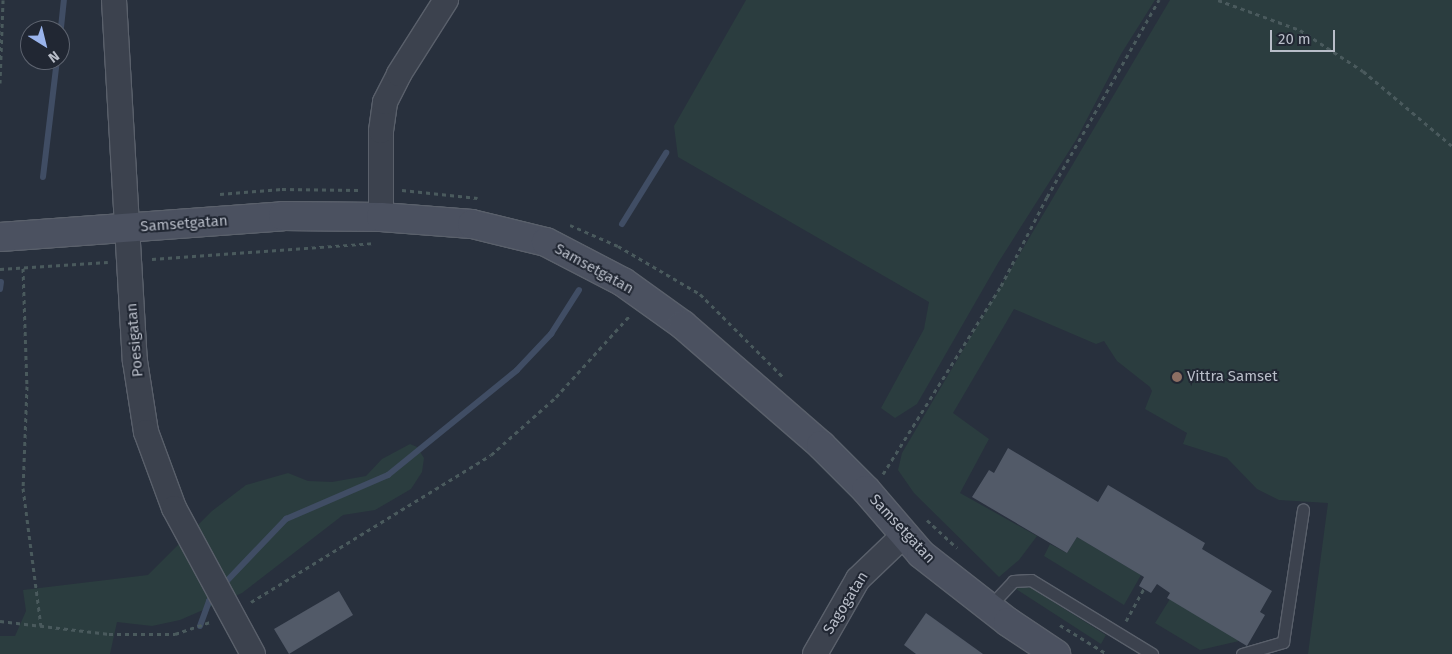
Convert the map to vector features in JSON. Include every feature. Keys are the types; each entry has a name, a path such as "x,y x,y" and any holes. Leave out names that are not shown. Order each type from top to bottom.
{"street":[{"name":"Poesigatan","path":"114,0 136,361 146,432 174,508 253,654"},
{"path":"380,230 390,186 380,131 385,102 399,74 446,0"},
{"name":"Samsetgatan","path":"0,237 283,216 380,230 472,224 546,242 623,282 683,325 765,394 879,479 904,535 921,554 989,608 1056,654"},
{"name":"Sagogatan","path":"815,654 858,579 904,535"}],"lane":[{"path":"1242,654 1283,642 1303,510"},
{"path":"989,608 1013,580 1031,580 1152,654"}],"path":[{"path":"0,83 3,0"},
{"path":"879,479 1001,286 1051,189 1160,0"},
{"path":"1218,0 1300,30 1363,71 1452,146"},
{"path":"212,194 282,189 390,186 399,190 482,199"},
{"path":"568,224 618,246 700,294 787,381"},
{"path":"0,269 129,260 380,230"},
{"path":"23,268 27,350 23,488 41,626"},
{"path":"623,310 638,319"},
{"path":"0,621 109,634 176,634 232,614 491,455 556,397 630,315"},
{"path":"920,514 961,552"},
{"path":"1055,622 1107,654"}],"shaded area":[{"path":"746,0 1155,0 1121,54 1076,140 998,263 917,404 895,418 881,408 924,329 929,302 678,157 674,126"},
{"path":"1170,0 1452,0 1452,654 1308,654 1328,503 1279,500 1257,489 1227,458 1183,444 1187,433 1145,409 1152,391 1150,387 1117,361 1104,341 1096,344 1014,309 953,413 989,439 960,493 1037,536 1019,560 999,577 914,493 898,470 902,453"},
{"path":"410,444 417,447 424,458 422,472 411,489 375,510 343,515 242,593 180,620 152,626 117,622 110,654 0,654 0,636 15,636 26,611 23,590 148,575 212,511 246,485 288,473 308,481 332,482 366,476 382,459"},
{"path":"1077,537 1141,575 1124,605 1044,556 1050,544 1067,553"},
{"path":"1020,586 1028,586 1106,635 1101,644 1016,589"},
{"path":"1170,599 1239,641 1200,650 1155,623"}],"building":[{"path":"1008,448 1098,502 1108,485 1205,543 1202,549 1272,591 1260,612 1265,615 1247,646 1167,598 1170,593 1157,584 1151,593 1139,586 1144,577 1077,537 1067,553 972,497 989,470 994,473"},
{"path":"339,591 353,615 289,654 274,629"},
{"path":"926,613 983,654 916,654 904,645"}],"waterway":[{"path":"62,20 64,0"},
{"path":"43,177 56,70"},
{"path":"622,224 666,153"},
{"path":"0,289 1,282"},
{"path":"222,586 286,519 388,475 517,370 551,334 579,290"},
{"path":"200,626 209,601 216,593"}],"place":[{"name":"Vittra Samset","path":"1177,377"}]}
